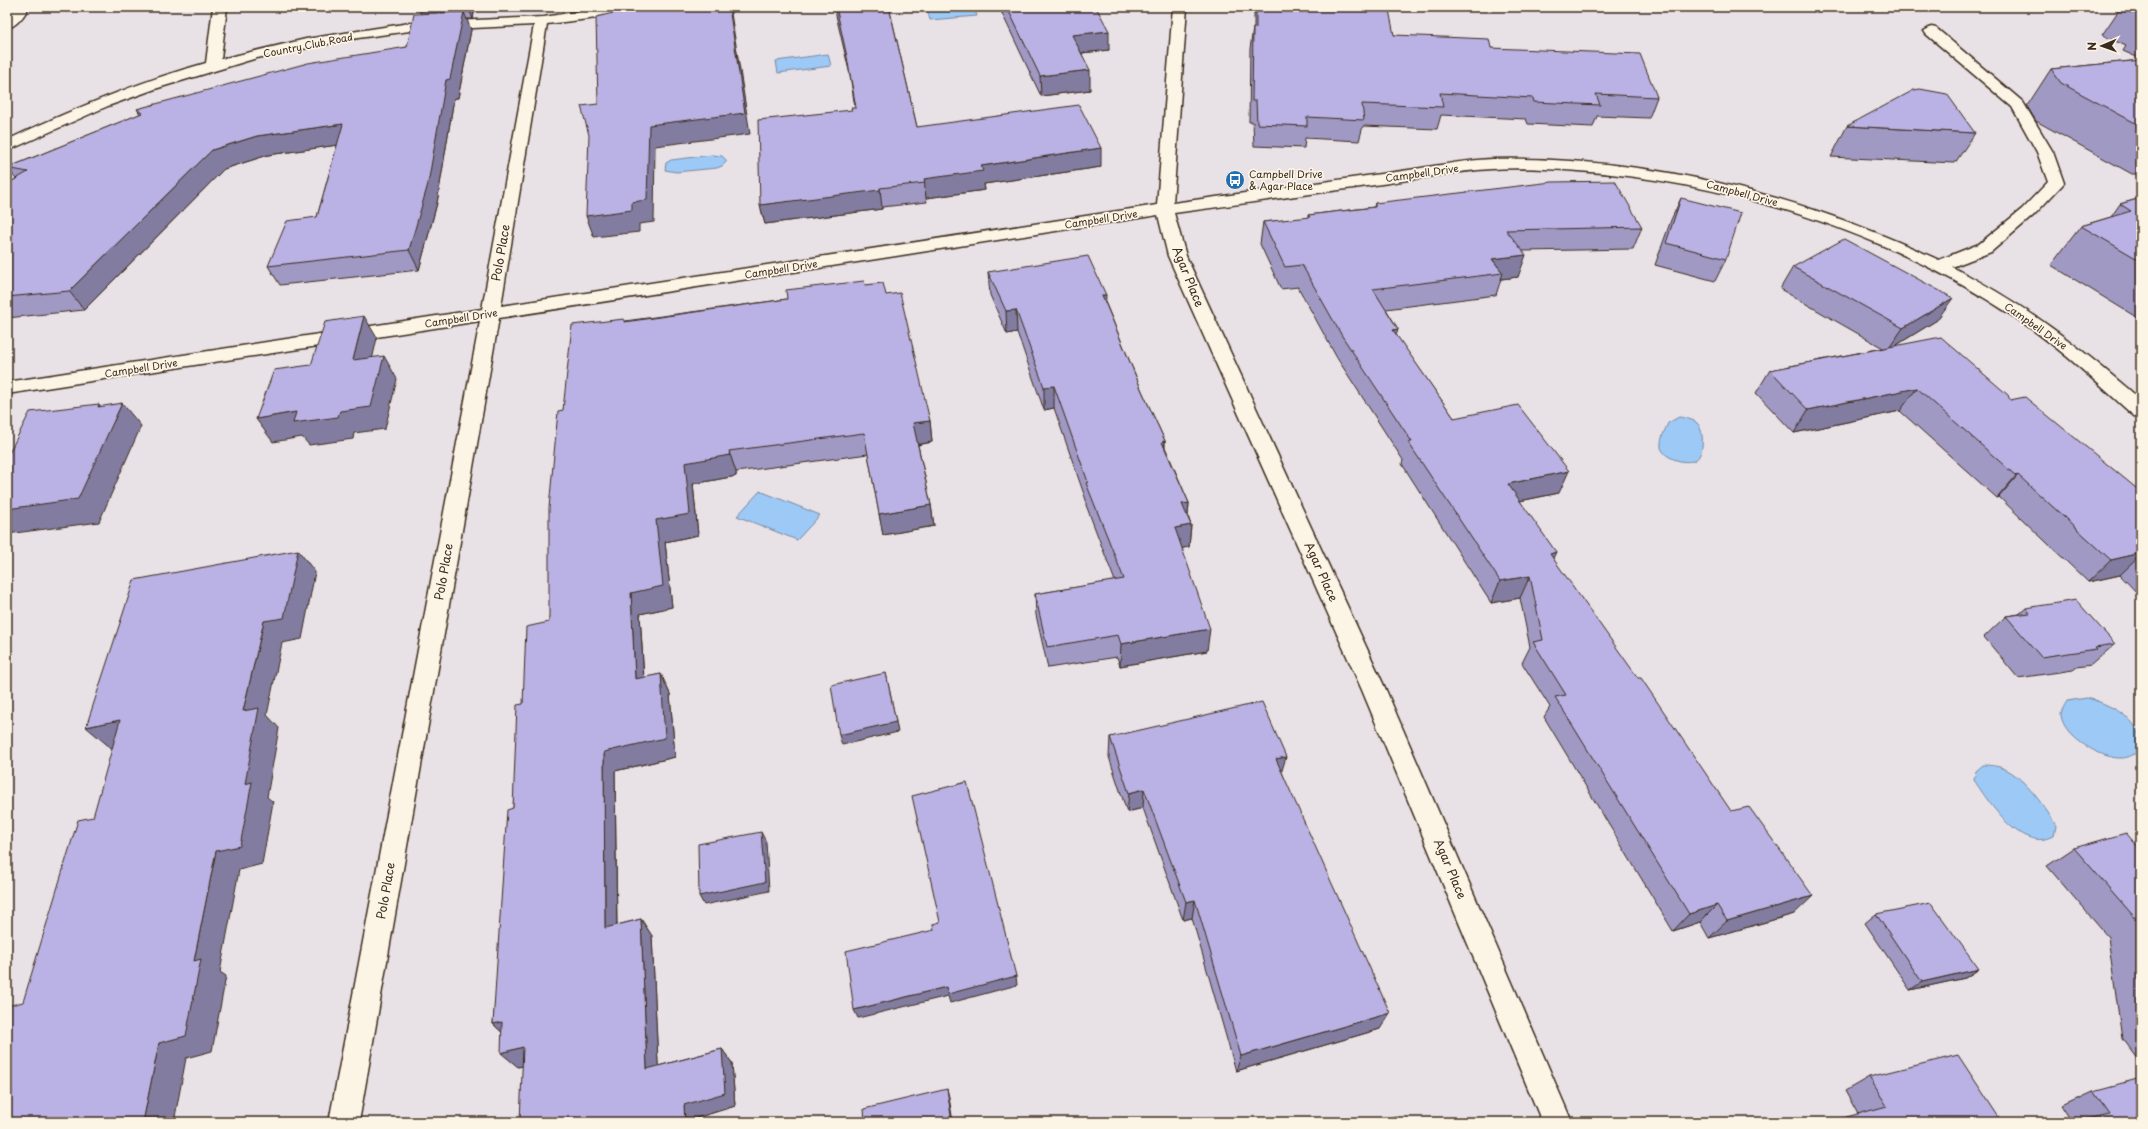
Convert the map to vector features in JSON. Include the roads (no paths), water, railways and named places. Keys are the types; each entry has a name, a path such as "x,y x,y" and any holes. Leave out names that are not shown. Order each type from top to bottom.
{"street":[{"path":"7,24 18,14 22,7"},
{"path":"214,66 220,7"},
{"name":"Country Club Road","path":"7,146 93,107 154,84 214,66 285,48 349,36 410,27 476,22 541,22 580,17 623,7"},
{"name":"Agar Place","path":"1180,7 1165,172 1165,209 1178,256 1374,690 1557,1122"},
{"name":"Polo Place","path":"344,1122 491,314 541,22"},
{"path":"1931,31 2018,106 2045,152 2056,183 2028,212 1985,248 1937,267"},
{"name":"Campbell Drive","path":"7,388 1165,209 1491,164 1533,163 1593,166 1667,176 1714,185 1766,198 1838,222 1908,252 1972,284 2037,325 2087,362 2141,410"}],"water":[{"path":"974,7 977,16 930,20 927,9"},
{"path":"828,54 831,66 778,73 776,61"},
{"path":"712,155 722,156 727,161 722,166 717,168 676,172 665,170 666,163 671,160"},
{"path":"1679,417 1697,423 1701,431 1701,453 1695,460 1686,462 1675,460 1666,454 1661,447 1662,438 1668,423"},
{"path":"760,491 820,515 797,540 737,516"},
{"path":"2087,698 2116,710 2133,723 2138,731 2140,741 2139,751 2124,758 2113,757 2094,751 2076,739 2063,723 2061,715 2062,711 2067,701"},
{"path":"1983,765 1995,766 2007,770 2014,774 2028,787 2047,811 2056,826 2054,836 2042,839 2030,838 2018,832 1998,813 1974,780 1976,771"}],"place":[{"name":"Campbell Drive & Agar Place","path":"1235,180"}]}
